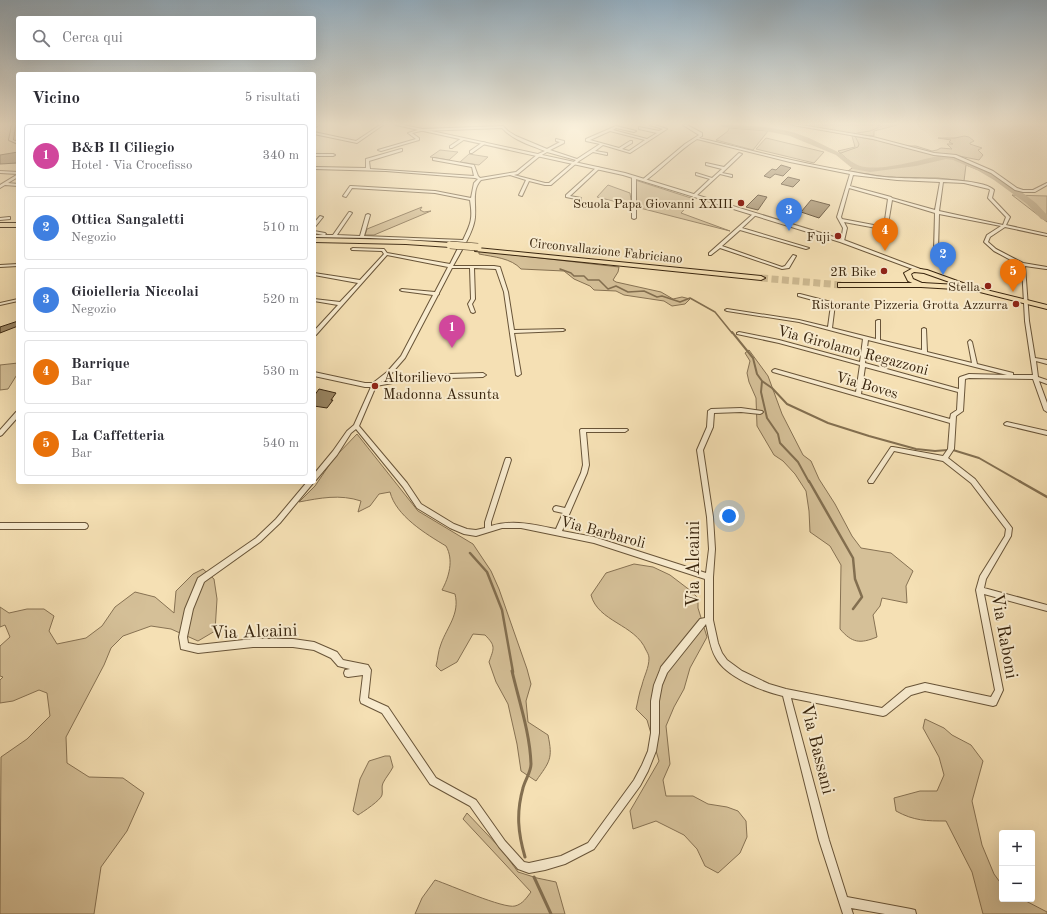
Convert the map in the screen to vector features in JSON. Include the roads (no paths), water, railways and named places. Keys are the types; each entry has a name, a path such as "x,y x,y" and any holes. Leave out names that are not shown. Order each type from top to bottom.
{"highway":[{"path":"0,224 16,224"},
{"name":"Circonvallazione Fabriciano","path":"316,241 477,248 760,276"},
{"path":"907,275 904,280 898,281 840,283 924,285"}],"main road":[{"path":"972,288 924,285 914,282 907,275 911,270 920,270 972,288 1026,301 1047,308"},
{"path":"934,285 938,282 935,275"}],"street":[{"path":"316,168 368,169 478,178 512,175 524,168"},
{"path":"316,476 335,453 349,432 356,426 375,385 404,357 437,294 472,224 474,213 472,199 478,178 474,168"},
{"path":"512,175 550,184 567,168"},
{"path":"580,200 567,196 598,168 634,177 842,241 920,270"},
{"path":"644,180 660,168"},
{"path":"694,196 724,168"},
{"path":"823,168 885,178 949,180 990,188 992,190 990,198 1008,217 1004,226 988,236 986,242 995,250 1022,264 1046,268"},
{"path":"982,168 992,172 1016,189 1022,191 1034,191 1047,184"},
{"path":"0,172 16,174"},
{"path":"719,173 731,176"},
{"path":"842,241 845,228 839,217 852,173"},
{"path":"697,174 713,178"},
{"path":"2,186 16,176"},
{"path":"634,177 634,218"},
{"path":"521,195 528,179"},
{"path":"936,251 937,212 941,182"},
{"path":"2,186 16,185"},
{"path":"345,196 351,187 435,192 472,199"},
{"path":"848,187 937,212 1047,235"},
{"path":"840,220 886,229 890,198"},
{"path":"334,237 350,213"},
{"path":"710,254 755,214"},
{"path":"362,237 368,215"},
{"path":"316,224 322,217"},
{"path":"0,219 9,218"},
{"path":"739,228 807,248"},
{"path":"316,232 326,235 325,237"},
{"path":"1042,234 1047,238"},
{"path":"316,236 464,241"},
{"path":"719,246 782,268 787,267 794,256"},
{"path":"353,249 383,250 386,254 451,266 494,266 498,268 506,292 518,374"},
{"path":"316,332 386,254"},
{"path":"898,262 907,275"},
{"path":"1022,264 1024,272 1027,321 1037,376 1035,378 1047,410"},
{"path":"0,266 16,265"},
{"path":"472,267 473,299 470,304 473,312"},
{"path":"316,274 361,282"},
{"path":"402,290 437,294"},
{"path":"800,295 833,304 830,328"},
{"path":"0,304 16,300"},
{"path":"316,300 341,304"},
{"path":"727,310 799,321 1024,377"},
{"path":"878,321 878,340"},
{"path":"924,329 925,352"},
{"path":"512,332 563,330"},
{"name":"Via Girolamo Regazzoni","path":"739,334 779,342 961,391"},
{"path":"858,395 866,338"},
{"path":"970,342 975,365"},
{"path":"1034,359 1047,362"},
{"name":"Via Boves","path":"775,371 952,422"},
{"path":"316,374 365,385 375,385 421,377 483,375"},
{"path":"945,459 950,449 952,438 953,415 960,411 962,378 969,376 1024,377 1035,378 1047,382"},
{"name":"Via Alcaini","path":"309,484 278,521 258,540 201,580 189,609 182,643 184,646 198,649 253,643 293,643 314,646 334,655 341,663 365,668 367,670 364,700 385,710 433,781 473,803 502,844 521,866 529,868 562,861 591,846 637,783 645,768 652,751 655,733 655,701 658,685 664,670 703,622 710,620 709,577 712,549 710,517 700,450 710,427 711,411 741,410 760,412"},
{"path":"0,434 16,415"},
{"path":"1007,424 1047,434"},
{"name":"Via Barbaroli","path":"356,426 405,485 419,506 452,526 466,532 476,532 502,525 521,525 594,540 709,577"},
{"path":"558,533 586,465 583,430 625,430"},
{"name":"Via Raboni","path":"786,693 883,712 909,691 925,687 993,702 999,690 980,590 983,578 1008,536 1009,528 973,480 945,459 893,449 871,481"},
{"path":"488,529 488,522 508,460"},
{"path":"556,509 566,511"},
{"path":"0,526 85,526"},
{"path":"980,590 1047,608"},
{"name":"Via Bassani","path":"710,620 719,655 724,663 766,687 786,693 824,840 848,914"},
{"path":"348,673 367,670"},
{"path":"843,901 911,914"}],"waterway":[{"path":"859,168 870,170 888,168"},
{"path":"979,168 997,178 1030,202 1047,219"},
{"path":"560,269 571,273 574,276 584,276 588,280 599,280 608,289 616,286 628,292 644,291 657,297 662,296 680,302 690,298 715,312 732,333"},
{"path":"732,332 753,358 757,374 762,381"},
{"path":"762,381 772,388 787,404 828,423 916,449 935,451 948,450"},
{"path":"762,381 761,392 767,418 778,434 780,443 798,462 809,482"},
{"path":"953,450 979,458 1021,482"},
{"path":"809,481 853,558 855,579 862,597 853,609"},
{"path":"1019,481 1047,497"},
{"path":"470,553 487,572 502,610 513,672"},
{"path":"512,671 526,729 531,764 519,806 519,831 525,857"},
{"path":"534,877 551,914"}],"tunnel":[{"path":"761,278 841,285"}],"place":[{"name":"Scuola Papa Giovanni XXIII","path":"741,203"},
{"name":"Gioielleria Niccolai","path":"789,231"},
{"name":"Fuji","path":"838,236"},
{"name":"Barrique","path":"885,251"},
{"name":"2R Bike","path":"884,271"},
{"name":"Ottica Sangaletti","path":"943,275"},
{"name":"Stella","path":"988,286"},
{"name":"La Caffetteria","path":"1013,292"},
{"name":"Ristorante Pizzeria Grotta Azzurra","path":"1016,304"},
{"name":"B&B Il Ciliegio","path":"452,348"},
{"name":"Altorilievo Madonna Assunta","path":"375,386"}]}
